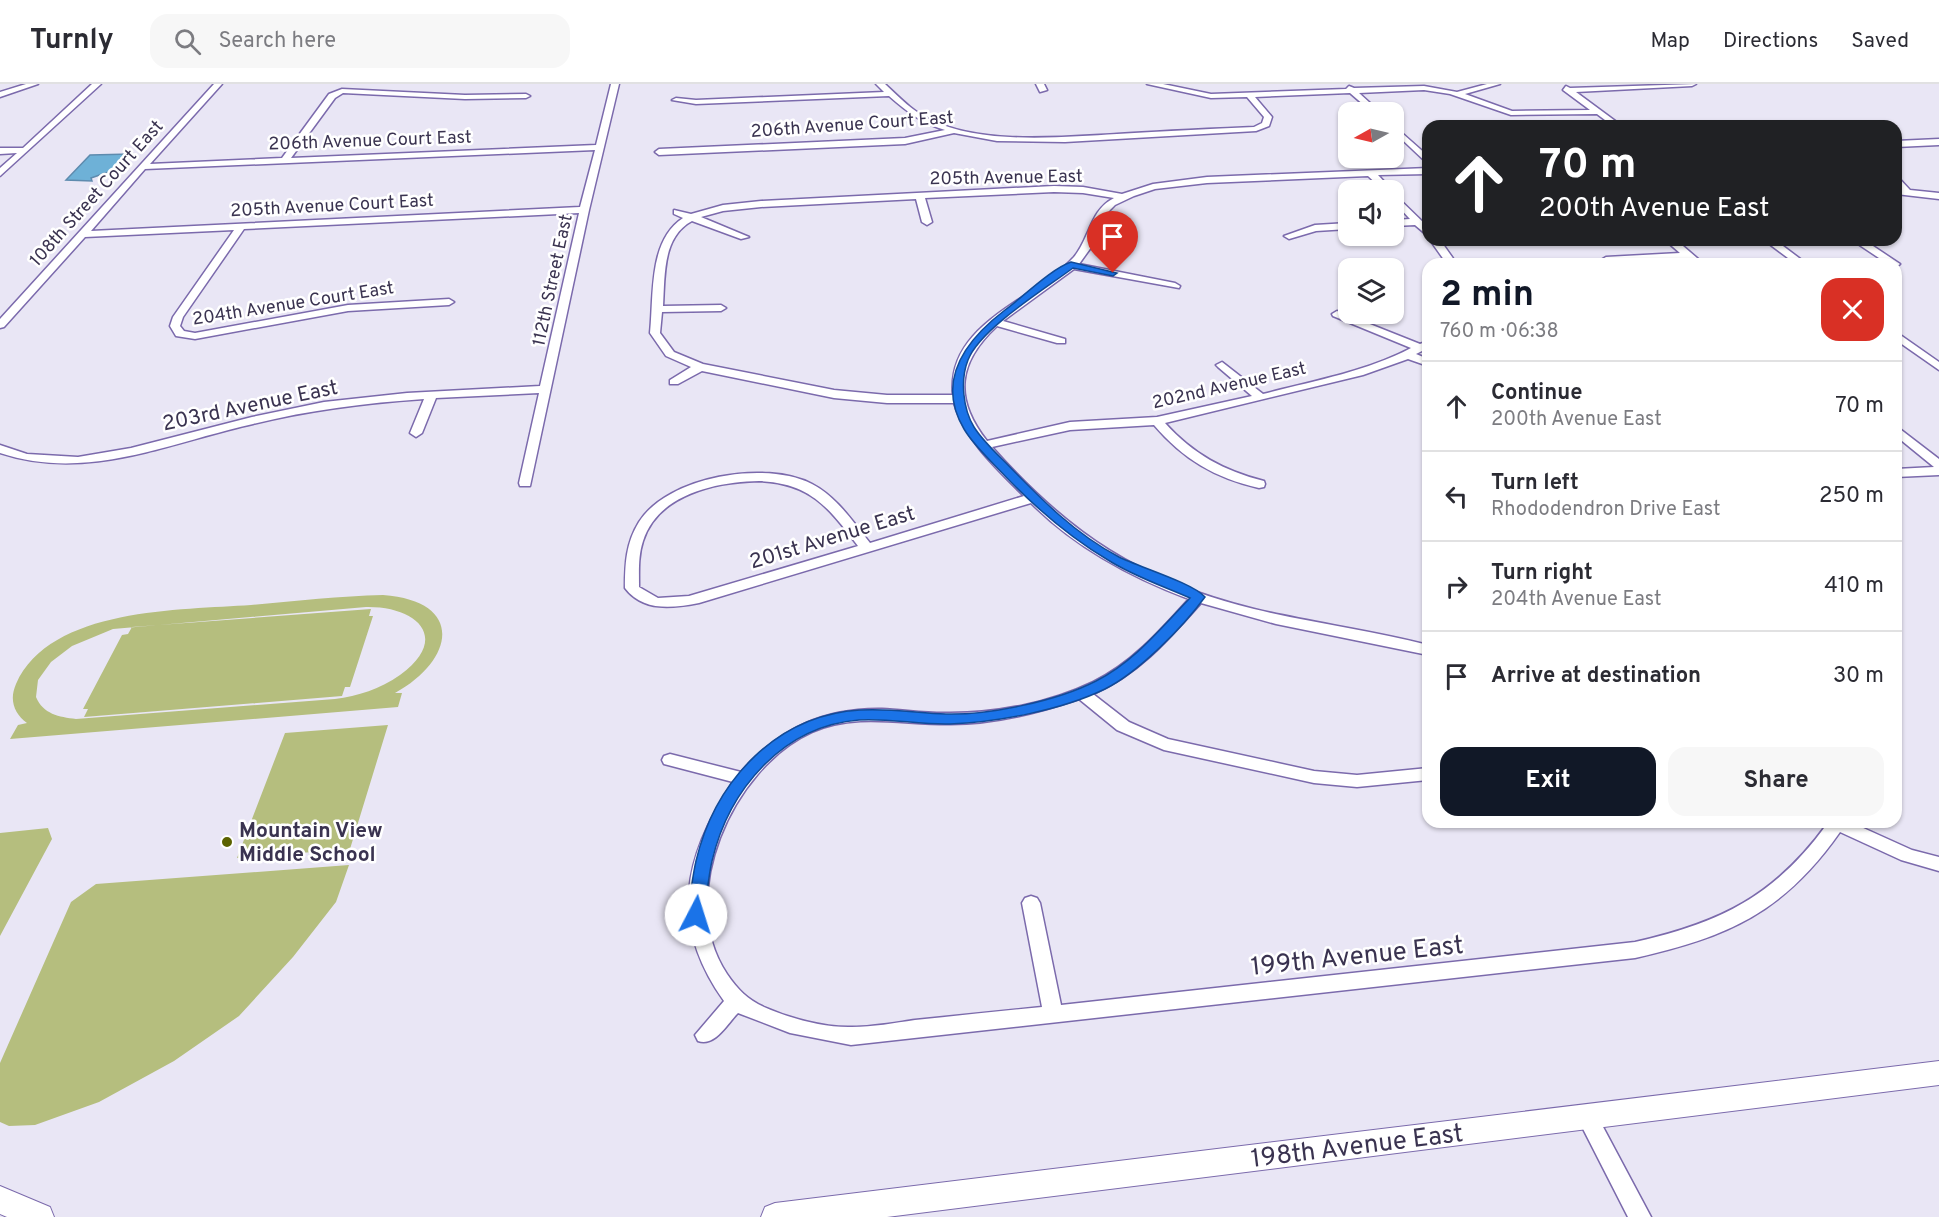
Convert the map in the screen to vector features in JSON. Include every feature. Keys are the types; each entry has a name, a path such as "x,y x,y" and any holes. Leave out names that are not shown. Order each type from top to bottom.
{"main road":[{"name":"198th Avenue East","path":"775,1217 1939,1073"},
{"path":"0,1200 40,1217"}],"street":[{"path":"0,95 34,84"},
{"path":"0,172 97,84"},
{"name":"108th Street Court East","path":"0,325 218,84"},
{"name":"112th Street East","path":"525,483 584,210 615,84"},
{"path":"880,84 918,117 953,131"},
{"path":"1151,84 1196,95 1249,94 1347,87 1424,87 1457,94 1497,110 1517,114 1598,112"},
{"path":"1457,94 1496,84"},
{"path":"1562,84 1609,120"},
{"path":"1569,90 1692,84"},
{"path":"1347,87 1365,102"},
{"path":"285,160 332,96 345,90 465,97 526,96"},
{"path":"676,100 696,102 890,94"},
{"name":"206th Avenue Court East","path":"659,152 905,141 953,131 1027,140 1246,130 1261,127 1268,122 1268,117 1249,94"},
{"path":"1404,138 1422,155"},
{"path":"1902,144 1939,142"},
{"name":"206th Avenue Court East","path":"142,167 599,147"},
{"path":"0,151 25,150"},
{"name":"205th Avenue East","path":"692,218 728,207 1054,189 1083,190 1122,197 1153,188 1185,183 1422,171"},
{"path":"1371,173 1378,180"},
{"path":"1902,185 1908,192"},
{"path":"1902,192 1939,196"},
{"path":"920,196 927,222"},
{"path":"1122,197 1103,210 1087,245 1071,264 995,322 975,342 963,361 958,383 959,399 969,429 1033,498 1070,531 1114,559 1199,597 1253,614 1422,649"},
{"path":"1404,207 1422,226"},
{"name":"205th Avenue Court East","path":"81,234 584,210"},
{"path":"677,212 744,237"},
{"path":"692,218 678,225 666,239 655,333 661,344 677,357 700,367 846,395 886,399 959,399"},
{"path":"1404,223 1418,222"},
{"name":"204th Avenue Court East","path":"241,226 178,317 175,326 179,333 195,336 348,308 449,302"},
{"path":"1289,236 1315,228 1338,227"},
{"path":"1677,246 1692,258"},
{"path":"1777,246 1794,258"},
{"path":"1866,246 1885,258"},
{"path":"1648,258 1689,256"},
{"path":"1071,264 1175,286"},
{"path":"658,309 721,308"},
{"path":"1336,314 1422,345"},
{"path":"995,322 1061,340"},
{"path":"1902,339 1939,367"},
{"name":"202nd Avenue East","path":"983,445 1070,426 1157,421 1261,398 1359,373 1422,347"},
{"path":"1408,354 1422,360"},
{"path":"1222,365 1261,398"},
{"path":"674,382 700,367"},
{"name":"203rd Avenue East","path":"0,450 48,459 87,459 130,453 327,405 431,396 546,390"},
{"path":"416,433 431,396"},
{"path":"1157,421 1179,445 1205,466 1232,478 1259,484"},
{"path":"1902,435 1939,465"},
{"path":"1902,473 1939,471"},
{"name":"201st Avenue East","path":"867,548 824,498 803,485 766,478 710,482 667,500 649,516 636,537 631,573 632,588 641,598 668,603 697,599 867,548 1033,498"},
{"path":"705,1035 736,1001 707,958 699,940 696,915 698,888 707,850 718,820 742,778 778,742 823,721 862,715 949,719 972,717 1021,710 1083,693 1138,661 1199,597"},
{"path":"1083,693 1123,726 1164,744 1314,777 1357,780 1422,775"},
{"path":"670,760 742,778"},
{"name":"199th Avenue East","path":"736,1001 789,1024 851,1036 1591,956 1658,946 1727,922 1764,902 1799,874 1832,828"},
{"name":"199th Avenue East","path":"1847,828 1907,855 1939,864"},
{"path":"1031,903 1053,1015"},
{"path":"1587,1117 1640,1217"}],"green space":[{"path":"383,595 410,600 428,608 439,620 442,634 439,649 430,665 415,680 395,693 402,693 398,707 10,739 18,725 27,723 14,706 13,695 16,684 33,659 57,640 87,626 155,612","holes":["366,607 384,608 413,618 421,627 425,637 423,649 415,661 400,675 377,688 352,696 76,719 58,716 47,711 36,697 38,680 51,662 72,646 113,629"]},
{"path":"371,609 369,616 373,616 350,687 345,687 342,696 84,717 88,709 83,709 122,635 128,634 132,627"},
{"path":"388,725 350,849 237,858 285,733"},
{"path":"48,828 52,839 0,936 0,833"},
{"path":"349,865 336,902 293,957 239,1016 174,1061 99,1102 35,1125 9,1126 0,1122 0,1063 71,902 96,884"}],"water":[{"path":"130,154 114,170 91,178 92,181 66,180 90,155"}],"place":[{"name":"Mountain View Middle School","path":"227,842"}],"route":[{"path":"696,915 698,888 704,861 718,820 742,778 778,742 806,727 841,717 862,715 949,719 996,715 1083,693 1121,673 1138,661 1152,649 1199,597 1147,576 1114,559 1070,531 1036,502 994,457 969,429 962,413 958,383 963,361 983,333 1056,279 1071,264 1113,273"}]}
